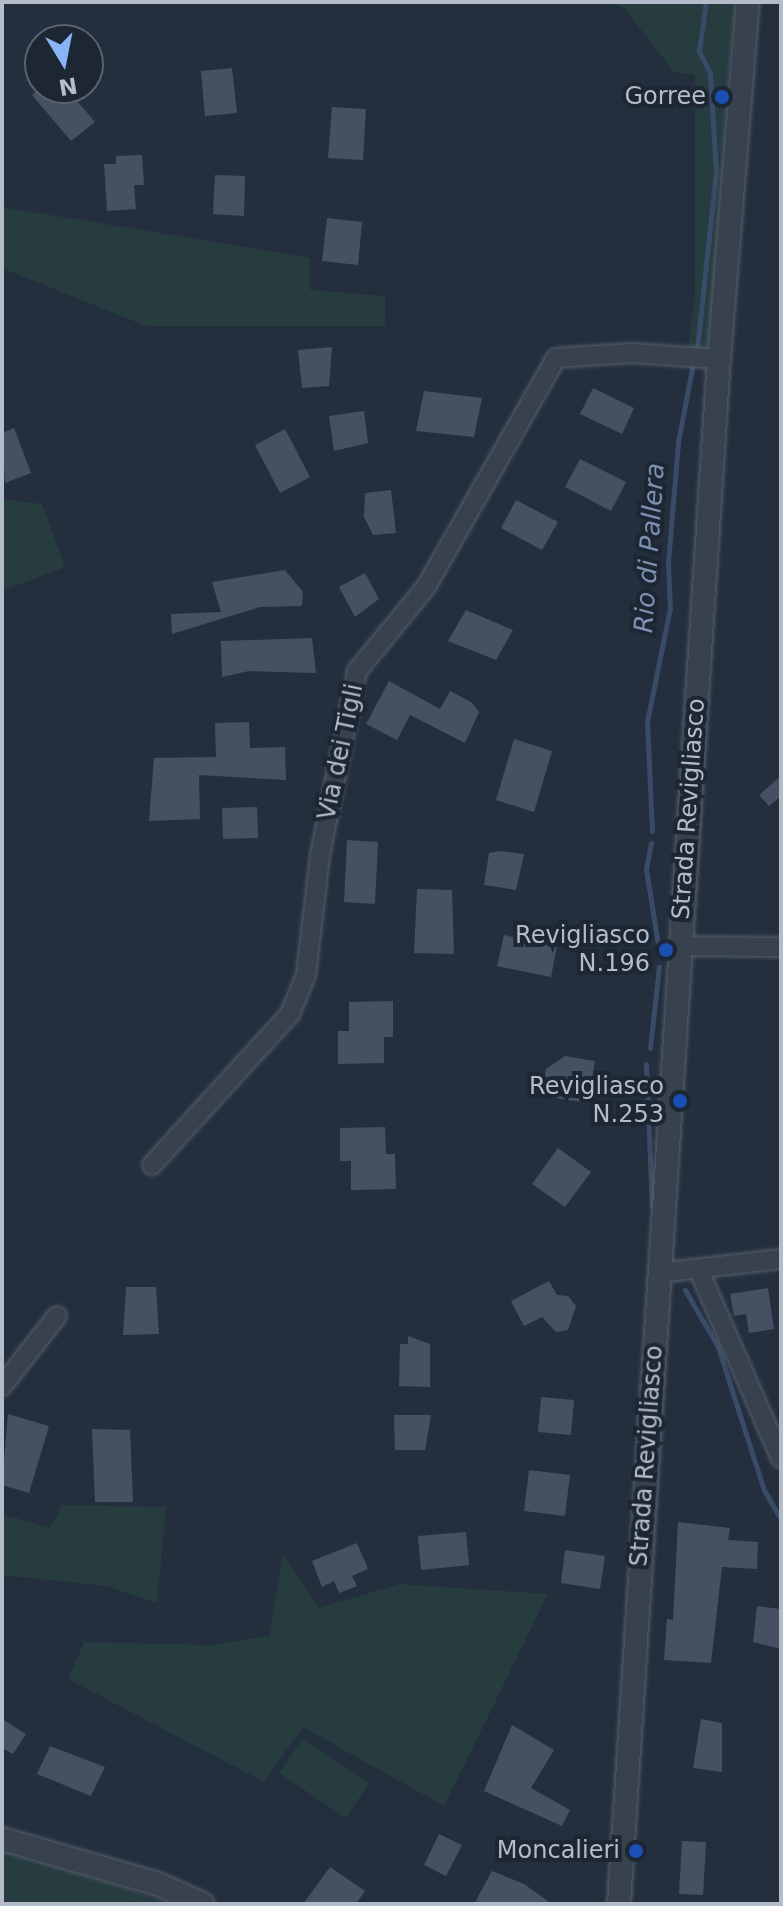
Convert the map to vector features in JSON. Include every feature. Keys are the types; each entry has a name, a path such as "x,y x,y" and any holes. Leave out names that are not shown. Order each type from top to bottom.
{"street":[{"name":"Strada Revigliasco","path":"619,1904 719,359 748,2"},
{"name":"Via dei Tigli","path":"152,1165 290,1014 306,975 320,855 357,671 426,587 556,358 632,353 719,359"},
{"path":"680,946 781,947"},
{"path":"658,1273 700,1273 781,1259"},
{"path":"700,1273 781,1458"},
{"path":"2,1386 57,1316"},
{"path":"2,1839 158,1884 203,1904"}],"green space":[{"path":"608,2 734,2 709,354 688,352 695,294 695,75 674,72 624,8"},
{"path":"2,207 310,258 310,290 385,296 385,326 146,326 2,268"},
{"path":"2,499 42,504 65,567 2,591"},
{"path":"62,1505 166,1507 157,1603 106,1586 2,1575 2,1514 50,1528"},
{"path":"283,1554 319,1608 400,1584 548,1594 444,1806 303,1727 264,1782 68,1679 84,1642 213,1645 269,1636"},
{"path":"302,1739 369,1783 346,1818 279,1773"},
{"path":"2,1851 94,1878 173,1904 2,1904"}],"building":[{"path":"232,68 237,113 205,116 201,71"},
{"path":"40,104 80,104 95,122 71,141"},
{"path":"332,107 366,109 363,160 328,158"},
{"path":"142,155 144,185 134,185 136,209 107,211 104,164 116,164 116,156"},
{"path":"215,175 245,176 244,216 213,214"},
{"path":"327,218 362,222 358,265 322,261"},
{"path":"332,347 329,386 302,388 298,350"},
{"path":"593,388 634,408 622,434 580,414"},
{"path":"424,391 482,398 474,437 416,431"},
{"path":"364,411 368,443 334,451 329,416"},
{"path":"14,428 31,473 5,483 2,433"},
{"path":"285,429 310,477 280,493 255,445"},
{"path":"580,459 626,482 611,511 565,487"},
{"path":"391,490 396,533 373,535 364,517 365,493"},
{"path":"516,500 558,522 542,550 501,528"},
{"path":"285,570 303,592 302,606 260,607 172,634 171,614 221,612 212,582"},
{"path":"365,573 379,599 355,617 339,587"},
{"path":"466,610 513,630 496,660 448,641"},
{"path":"312,638 316,673 249,671 222,677 221,641"},
{"path":"389,681 440,709 450,691 471,702 479,712 465,743 410,715 397,740 366,724"},
{"path":"249,722 250,748 285,747 286,780 199,775 200,819 149,821 154,758 216,757 215,723"},
{"path":"514,739 552,751 534,812 496,800"},
{"path":"781,776 781,796 769,806 759,795"},
{"path":"257,807 258,838 223,839 222,808"},
{"path":"347,840 378,842 375,904 344,902"},
{"path":"489,853 524,854 516,890 484,885"},
{"path":"417,889 452,890 454,954 414,953"},
{"path":"525,925 540,928 537,942 557,946 551,977 497,966 504,935 522,939"},
{"path":"393,1001 393,1037 384,1037 384,1063 338,1064 338,1031 349,1031 349,1002"},
{"path":"565,1056 595,1061 588,1103 542,1096 546,1069"},
{"path":"385,1127 386,1154 395,1154 396,1189 351,1190 351,1161 340,1161 340,1128"},
{"path":"558,1148 591,1172 565,1207 532,1184"},
{"path":"549,1281 557,1295 568,1296 576,1306 568,1330 556,1332 542,1317 524,1326 511,1301"},
{"path":"126,1287 156,1287 159,1334 123,1335"},
{"path":"768,1288 774,1329 749,1333 746,1314 734,1316 730,1294"},
{"path":"408,1336 430,1344 430,1387 399,1386 400,1344 408,1344"},
{"path":"541,1397 574,1400 571,1435 538,1432"},
{"path":"8,1414 49,1426 29,1493 2,1485"},
{"path":"394,1415 431,1415 425,1450 395,1450"},
{"path":"92,1429 130,1430 133,1502 95,1502"},
{"path":"529,1470 570,1475 565,1516 524,1511"},
{"path":"678,1522 730,1528 728,1540 758,1542 757,1569 722,1567 711,1663 664,1660 667,1619 673,1620"},
{"path":"466,1532 469,1565 421,1570 418,1536"},
{"path":"357,1543 368,1569 352,1576 357,1586 339,1593 334,1581 322,1587 312,1561"},
{"path":"565,1550 605,1556 600,1589 561,1583"},
{"path":"757,1606 781,1609 781,1649 753,1642"},
{"path":"2,1719 26,1734 13,1754 2,1748"},
{"path":"701,1719 722,1723 722,1772 693,1768"},
{"path":"512,1725 554,1750 531,1788 570,1810 562,1826 484,1791"},
{"path":"50,1746 105,1767 91,1796 37,1774"},
{"path":"439,1834 462,1845 446,1876 424,1865"},
{"path":"682,1841 706,1842 703,1895 679,1894"},
{"path":"330,1867 365,1891 356,1904 303,1904"},
{"path":"492,1871 524,1884 552,1904 474,1904"}],"waterway":[{"name":"Rio di Pallera","path":"697,349 716,172 710,73 699,51 706,2"},
{"name":"Rio di Pallera","path":"652,831 647,722 670,608 668,562 678,442 693,363"},
{"name":"Rio di Pallera","path":"651,843 646,869 659,951"},
{"name":"Rio di Pallera","path":"650,1048 659,966"},
{"name":"Rio di Pallera","path":"646,1064 652,1206"},
{"name":"Rio di Pallera","path":"685,1290 718,1347 764,1490 781,1519"}],"place":[{"name":"Gorree","path":"722,97"},
{"name":"Revigliasco N.196","path":"666,950"},
{"name":"Revigliasco N.253","path":"680,1101"},
{"name":"Moncalieri","path":"636,1851"}]}
